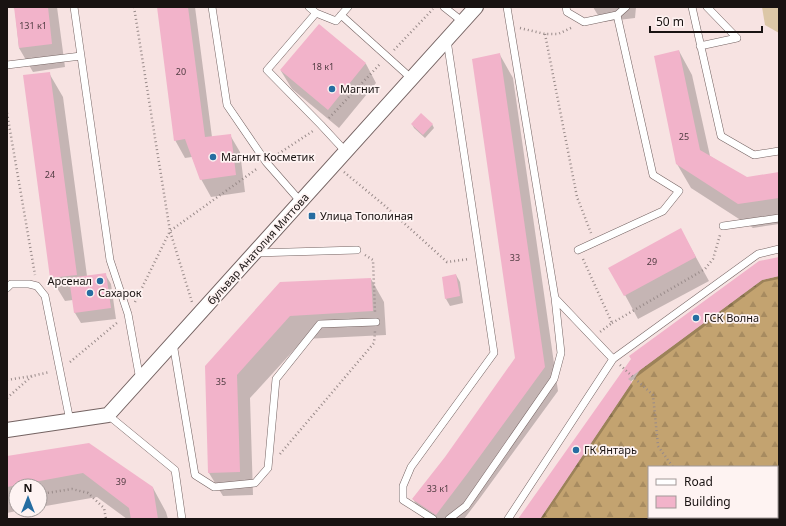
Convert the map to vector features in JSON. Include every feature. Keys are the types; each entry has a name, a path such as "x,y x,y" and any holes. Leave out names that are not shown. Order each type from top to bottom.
{"street":[{"name":"бульвар Анатолия Миттова","path":"108,416 476,7"},
{"path":"7,430 108,416"}],"lane":[{"path":"74,7 110,260 128,314 140,380"},
{"path":"212,7 227,105 266,162 301,202"},
{"path":"309,7 316,13 336,21 348,7"},
{"path":"444,7 463,22"},
{"path":"449,519 466,506 554,379 561,353 555,298 507,7"},
{"path":"566,7 567,12 584,22 618,15 626,7"},
{"path":"692,7 721,136 754,155 779,151"},
{"path":"700,46 737,38 707,7"},
{"path":"316,13 267,70 346,152"},
{"path":"341,15 412,79"},
{"path":"578,250 663,211 679,191 653,176 618,15"},
{"path":"433,519 404,500 403,486 411,467 494,353 447,40"},
{"path":"7,65 81,56"},
{"path":"723,226 779,218"},
{"path":"508,519 613,359 758,254 779,249"},
{"path":"254,253 356,250"},
{"path":"8,284 29,284 37,286 45,296 70,421"},
{"path":"555,298 613,359"},
{"path":"173,343 195,475 214,487 255,483 268,468 276,378 320,324 376,322"},
{"path":"108,416 175,470 182,519"}],"path":[{"path":"134,7 170,231 196,317"},
{"path":"7,380 60,370 128,314 170,231 266,162 321,125 435,7"},
{"path":"510,25 545,34 558,34 584,22"},
{"path":"545,34 577,197 594,243"},
{"path":"7,114 37,286"},
{"path":"335,164 384,205 447,262 480,258"},
{"path":"592,337 612,323 705,269 713,259 723,226"},
{"path":"268,468 374,343 376,322 373,260 356,250"},
{"path":"578,250 612,323"},
{"path":"613,359 653,394 658,446 672,466"},
{"path":"7,398 32,376"},
{"path":"48,493 72,489 88,493 104,508 106,519"}],"green space":[{"path":"779,276 779,519 540,519 640,370 762,280"}],"shaded area":[{"path":"762,7 779,7 779,33 765,25"}],"building":[{"path":"14,7 48,7 52,44 19,48"},
{"path":"157,7 188,7 205,137 231,134 236,175 200,180 185,139 174,141"},
{"path":"319,24 366,63 328,110 280,70"},
{"path":"679,50 700,150 747,177 779,172 779,198 738,204 676,164 654,56"},
{"path":"500,53 545,367 436,515 412,499 445,457 515,358 472,59"},
{"path":"50,72 77,275 50,278 23,75"},
{"path":"421,113 433,124 423,135 411,124"},
{"path":"681,228 696,257 624,296 608,268"},
{"path":"779,257 779,276 762,280 628,379 632,382 540,519 518,519 631,359 629,356 759,261"},
{"name":"Сахарок","path":"106,273 111,308 74,313 69,278"},
{"path":"456,274 460,296 445,299 442,277"},
{"path":"371,278 373,311 290,316 237,375 240,472 208,473 205,366 280,282"},
{"path":"89,443 153,487 158,519 131,519 129,508 83,473 48,479 48,478 8,478 7,487 7,456"}],"place":[{"name":"Магнит","path":"332,89"},
{"name":"Магнит Косметик","path":"213,157"},
{"name":"Улица Тополиная","path":"312,216"},
{"name":"Арсенал","path":"100,281"},
{"name":"Сахарок","path":"90,293"},
{"name":"ГСК Волна","path":"696,318"},
{"name":"ГК Янтарь","path":"576,450"}]}
